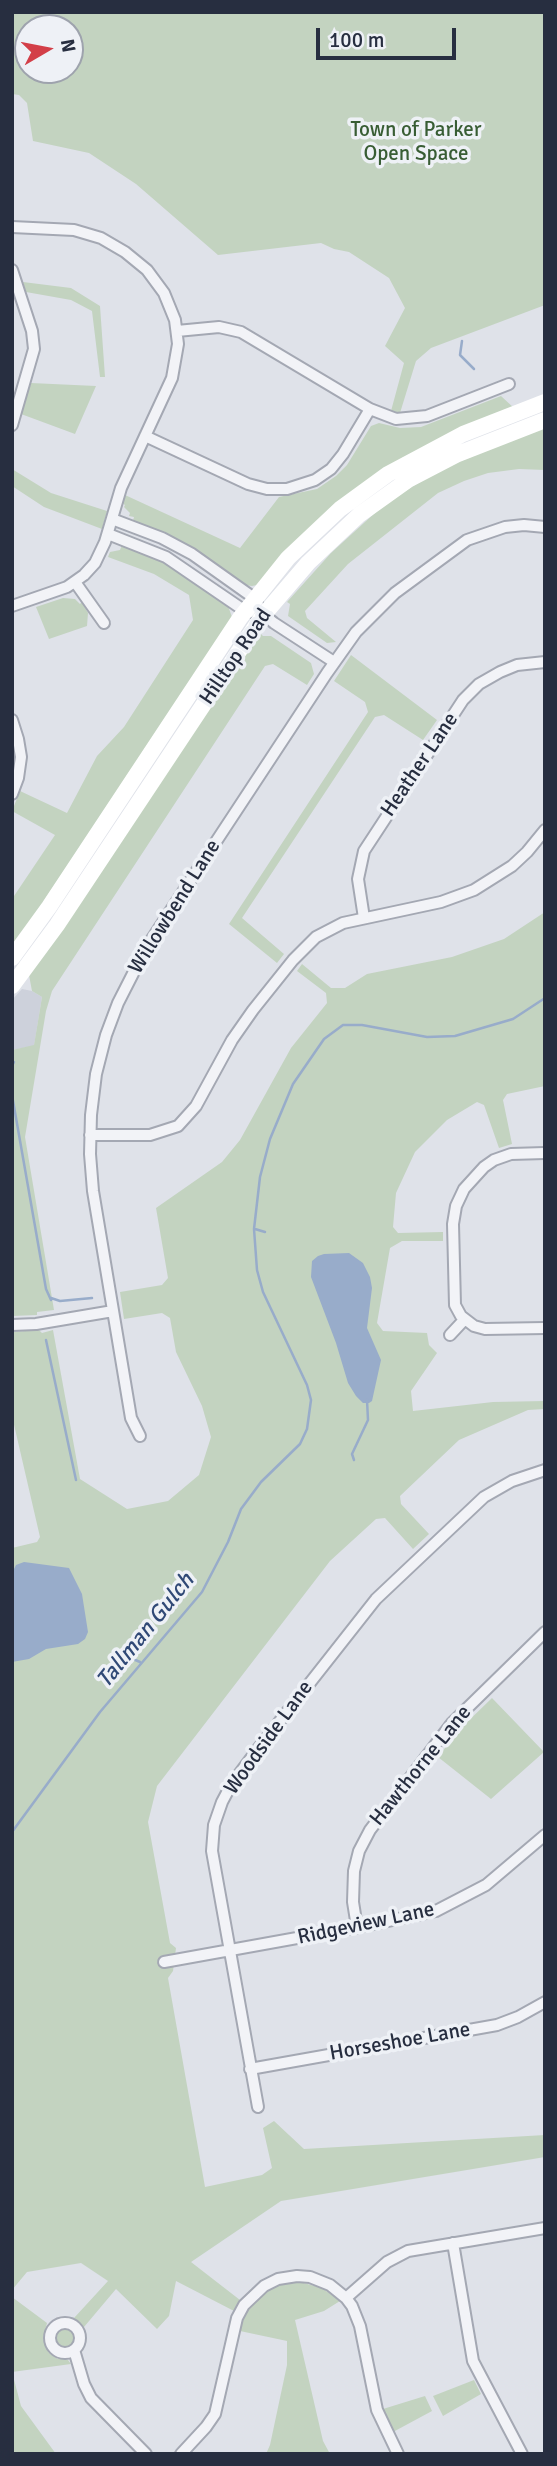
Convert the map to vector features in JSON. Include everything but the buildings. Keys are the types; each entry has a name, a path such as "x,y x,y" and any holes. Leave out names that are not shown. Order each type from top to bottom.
{"main road":[{"name":"Hilltop Road","path":"12,958 249,605 288,558 373,483 417,456 449,440 545,402"},
{"name":"Hilltop Road","path":"12,986 52,933 263,614 318,552 359,515 397,488 458,454 545,420"}],"street":[{"path":"12,227 74,230 121,249 146,270 164,293 172,309 177,331 175,369 121,488 108,534 95,563 75,582 56,592 12,606"},
{"path":"12,270 18,306 33,334 34,349 12,425"},
{"path":"177,331 219,327 241,332 370,409 396,419 419,418 509,384"},
{"path":"145,436 248,484 267,489 284,489 309,483 331,469 370,409"},
{"path":"112,519 180,547 249,605"},
{"name":"Willowbend Lane","path":"140,1436 131,1418 113,1311 92,1176 90,1135 99,1062 114,1013 131,974 356,632 388,599 463,542 478,534 505,527 545,527"},
{"path":"108,534 166,557 249,605 334,662"},
{"path":"75,582 104,623"},
{"name":"Heather Lane","path":"364,918 358,879 364,851 463,700 480,684 500,672 517,665 545,662"},
{"path":"12,720 20,757 18,778 12,794"},
{"path":"90,1135 150,1135 178,1126 196,1106 242,1025 298,953 316,937 331,928 364,918 441,902 474,890 512,866 545,830"},
{"path":"545,1153 518,1153 494,1160 472,1177 459,1197 453,1224 455,1304 464,1320 485,1329 545,1328"},
{"path":"12,1325 36,1324 113,1311"},
{"path":"450,1335 464,1320"},
{"name":"Woodside Lane","path":"258,2107 212,1844 217,1815 231,1785 376,1598 484,1497 512,1481 545,1470"},
{"name":"Hawthorne Lane","path":"357,1927 353,1879 359,1851 370,1830 452,1723 545,1632"},
{"name":"Ridgeview Lane","path":"164,1962 423,1914 462,1900 493,1880 545,1835"},
{"name":"Horseshoe Lane","path":"250,2069 497,2025 519,2017 545,2002"},
{"path":"346,2298 381,2267 414,2249 545,2228"},
{"path":"453,2243 473,2361 522,2454"},
{"path":"181,2454 215,2414 237,2318 244,2305 256,2291 278,2279 304,2276 324,2282 346,2298 360,2326 377,2410 398,2454"},
{"path":"74,2350 91,2398 146,2454"}],"shaded area":[{"path":"22,989 42,997 34,1046 12,1050 12,1000"}],"green space":[{"name":"Town of Parker Open Space","path":"12,12 545,12 545,305 431,348 416,361 400,413 391,411 404,363 385,346 405,308 389,278 349,252 321,243 218,255 136,184 89,153 33,141 27,103 19,95 12,94"},
{"path":"23,282 71,288 100,306 105,377 100,377 92,311 71,300 26,292"},
{"path":"31,383 96,386 75,434 21,414"},
{"path":"501,396 514,408 471,424 402,458 280,557 257,585 244,585 178,540 133,521 134,517 129,516 130,513 122,503 125,495 240,548 279,497 317,489 336,476 347,465 371,426 379,423 400,428 421,427"},
{"path":"545,426 545,470 519,469 488,473 438,493 348,564 305,611 307,618 336,642 327,643 288,616 290,604 287,602 331,553 388,501 442,469"},
{"path":"12,469 51,493 107,511 102,529 44,507 12,486"},
{"path":"122,545 180,571 228,606 232,617 12,949 12,899 55,835 12,811 20,791 67,813 97,756 124,727 193,620 189,595 154,574 108,557 110,552 120,550"},
{"path":"63,598 75,599 80,604 82,602 88,613 87,626 49,639 36,607"},
{"path":"260,633 263,636 271,636 311,663 314,674 307,685 273,664 265,666 52,991 46,1011 25,1137 54,1310 37,1312 37,1315 12,1316 12,1050 34,1045 42,997 32,991 29,975"},
{"path":"351,655 437,720 423,740 384,715 375,717 242,918 284,954 277,963 229,924 368,712 365,702 334,681"},
{"path":"545,912 545,1086 507,1094 503,1100 512,1144 499,1148 484,1105 477,1102 447,1120 415,1152 396,1193 393,1227 398,1233 443,1232 443,1241 402,1241 390,1248 377,1323 383,1331 427,1333 429,1345 437,1353 411,1391 413,1411 493,1402 545,1401 545,1409 528,1410 459,1440 400,1496 401,1504 429,1534 413,1549 385,1518 376,1519 330,1561 157,1786 148,1822 170,1943 176,1948 173,1971 168,1978 205,2187 262,2175 272,2168 263,2128 274,2121 304,2149 545,2135 545,2157 281,2201 191,2262 240,2300 234,2311 176,2281 169,2316 157,2329 116,2289 84,2327 74,2318 108,2281 81,2263 27,2272 12,2290 12,1548 37,1542 40,1537 12,1416 12,1332 39,1330 42,1333 53,1330 80,1479 127,1509 168,1501 199,1475 211,1437 202,1406 176,1352 170,1318 162,1313 124,1319 120,1292 162,1285 168,1278 156,1208 222,1162 240,1140 291,1048 327,1003 326,993 297,971 302,964 331,988 345,988 367,974 452,957 504,939"},
{"path":"492,1698 544,1752 491,1799 438,1757 459,1730"},
{"path":"300,2282 322,2288 340,2301 324,2311 295,2320 323,2441 330,2454 266,2454 287,2365 287,2341 240,2331 250,2306 266,2291 283,2283"},
{"path":"12,2297 47,2323 43,2338 49,2353 58,2359 60,2357 68,2360 71,2364 12,2372"},
{"path":"65,2327 73,2330 76,2338 73,2346 65,2349 57,2346 54,2338 57,2330"},
{"path":"12,2372 21,2406 56,2454 12,2454"},
{"path":"474,2380 481,2394 443,2416 433,2396"},
{"path":"425,2396 432,2411 393,2432 383,2409"}],"water":[{"path":"349,1253 363,1263 372,1288 367,1328 381,1360 372,1401 369,1403 363,1403 348,1383 311,1277 312,1261 318,1256"},
{"path":"24,1562 69,1568 82,1594 88,1632 85,1639 78,1644 46,1649 29,1659 12,1662 13,1571 16,1565"}],"waterway":[{"path":"462,341 460,355 474,369"},
{"name":"Tallman Gulch","path":"12,1832 100,1712 202,1592 228,1542 241,1509 261,1482 300,1444 307,1429 311,1400 307,1385 263,1292 257,1270 254,1229 260,1177 270,1139 293,1084 324,1039 343,1025 362,1025 427,1037 455,1036 513,1019 545,998"},
{"path":"12,1066 14,1062"},
{"path":"12,1095 46,1289 51,1300"},
{"path":"255,1229 265,1232"},
{"path":"51,1298 60,1301 92,1298"},
{"path":"46,1340 76,1480"},
{"path":"354,1460 352,1454 368,1420 367,1400"},
{"path":"117,1652 140,1662"}]}
